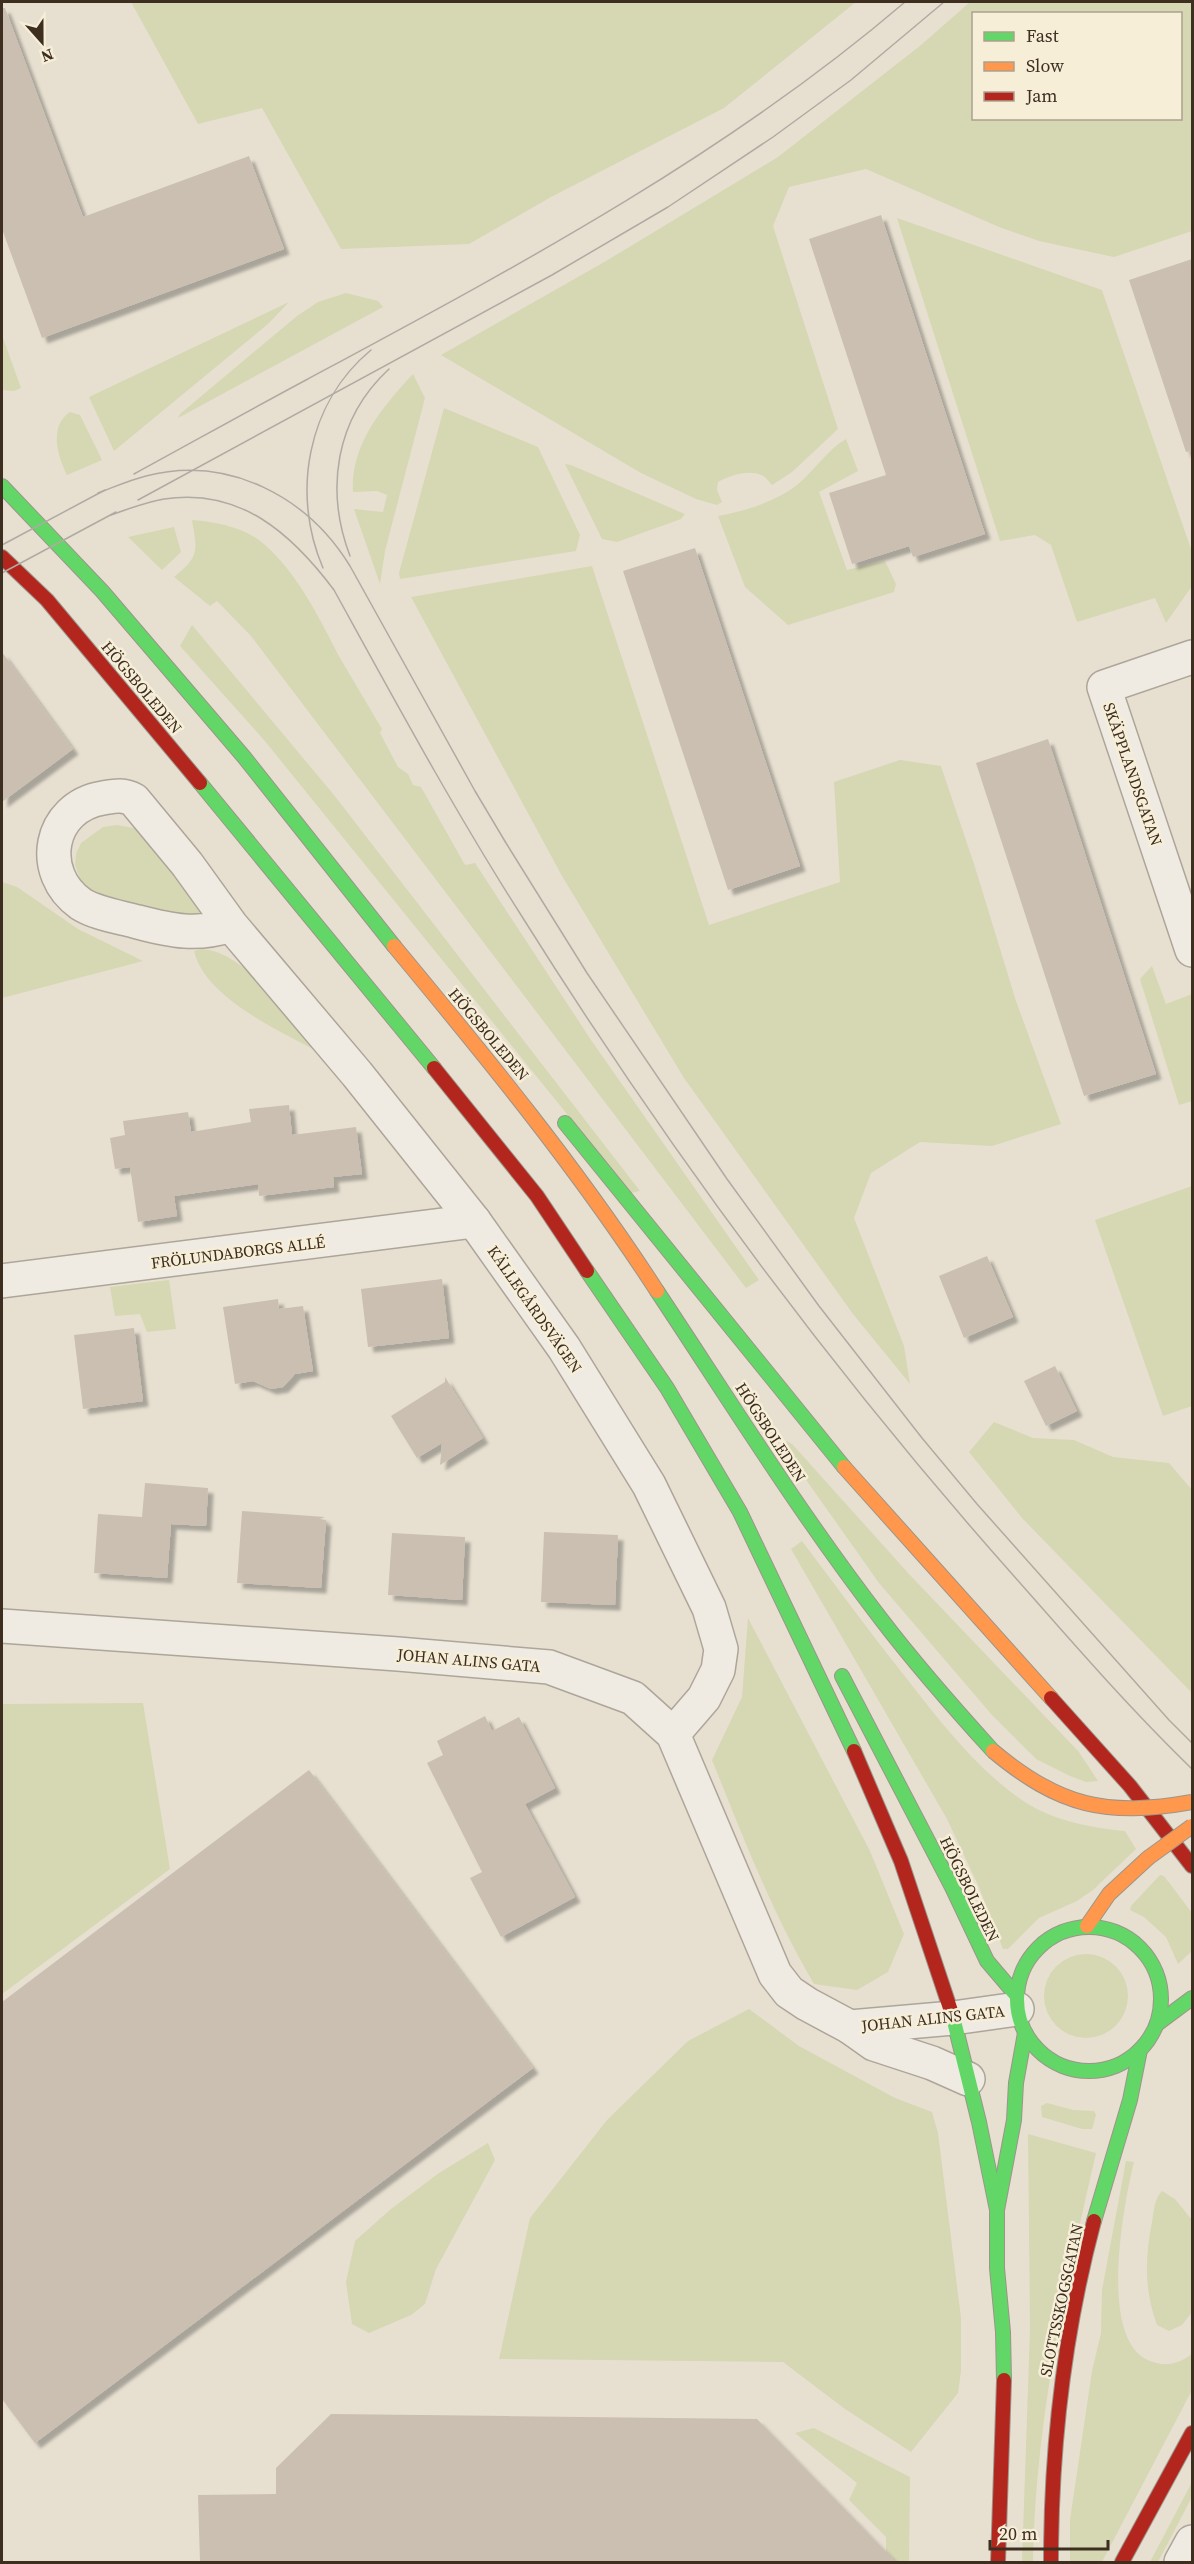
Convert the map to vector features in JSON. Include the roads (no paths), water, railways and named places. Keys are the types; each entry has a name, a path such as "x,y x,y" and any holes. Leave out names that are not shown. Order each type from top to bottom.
{"main road":[{"name":"HÖGSBOLEDEN","path":"2,486 102,591 244,758 521,1100 611,1220 799,1506 880,1618 933,1684 993,1751 1015,1771 1037,1786 1064,1799 1091,1807 1125,1811 1165,1808 1192,1802"},
{"name":"HÖGSBOLEDEN","path":"2,557 47,600 427,1058 537,1196 667,1388 740,1512 861,1765 901,1861 953,2018"},
{"name":"HÖGSBOLEDEN","path":"428,986 505,1058"},
{"name":"HÖGSBOLEDEN","path":"553,1108 809,1427 885,1515 1130,1786 1192,1866"},
{"name":"HÖGSBOLEDEN","path":"667,1388 716,1448 762,1525"},
{"name":"HÖGSBOLEDEN","path":"836,1664 952,1887 987,1961 1019,2012 1041,2054 1056,2064 1073,2070 1092,2071 1109,2068 1126,2061 1140,2050 1157,2024 1161,2008 1158,1975 1145,1953 1120,1933 1087,1926 1060,1932 1038,1947 1023,1969 1019,2012"},
{"path":"1087,1926 1109,1894 1148,1858 1192,1826"},
{"name":"HÖGSBOLEDEN","path":"1157,2024 1192,1998"},
{"path":"998,2562 1004,2394 1003,2332 996,2252 997,2210 1014,2120 1019,2012"},
{"path":"953,2018 997,2210"},
{"name":"SLOTTSSKOGSGATAN","path":"1051,2562 1051,2488 1064,2358 1086,2249 1134,2085 1140,2050"},
{"path":"1122,2562 1192,2433"}],"street":[{"name":"SKÄPPLANDSGATAN","path":"1192,657 1104,687 1192,950"},
{"name":"KÄLLEGÅRDSVÄGEN","path":"231,925 213,931 173,932 82,904 69,894 57,873 55,864 54,845 64,819 74,808 88,801 126,795 134,800 187,864 231,925 357,1074 474,1221 564,1348 649,1485 709,1608 721,1649 718,1670 704,1698 673,1734"},
{"name":"FRÖLUNDABORGS ALLÉ","path":"2,1281 474,1221"},
{"name":"JOHAN ALINS GATA","path":"2,1626 549,1667 633,1698 673,1734 775,1974 789,1992 850,2027 874,2044 932,2063 968,2079"},
{"name":"JOHAN ALINS GATA","path":"850,2027 1019,2012"},
{"path":"1181,2562 1192,2542"}],"tram line":[{"path":"134,474 462,295 616,207 764,111 836,58 905,2"},
{"path":"138,500 552,275 668,207 773,137 851,80 944,2"},
{"path":"323,568 313,540 308,510 307,480 311,451 319,423 332,396 349,372 371,350"},
{"path":"350,556 342,531 338,506 337,481 340,457 346,433 357,410 371,389 389,369"},
{"path":"98,493 146,476 177,471 206,471 235,477 263,487 288,501 312,519 332,541 350,566 506,843 587,973 727,1179 819,1306 922,1438 977,1504 1192,1743"},
{"path":"2,545 105,490"},
{"path":"111,515 164,499 191,497 217,500 262,519 282,533 318,570 334,590 448,795 521,915 634,1087 753,1255 879,1418 945,1497 1101,1674 1192,1769"},
{"path":"2,573 116,512"}]}
